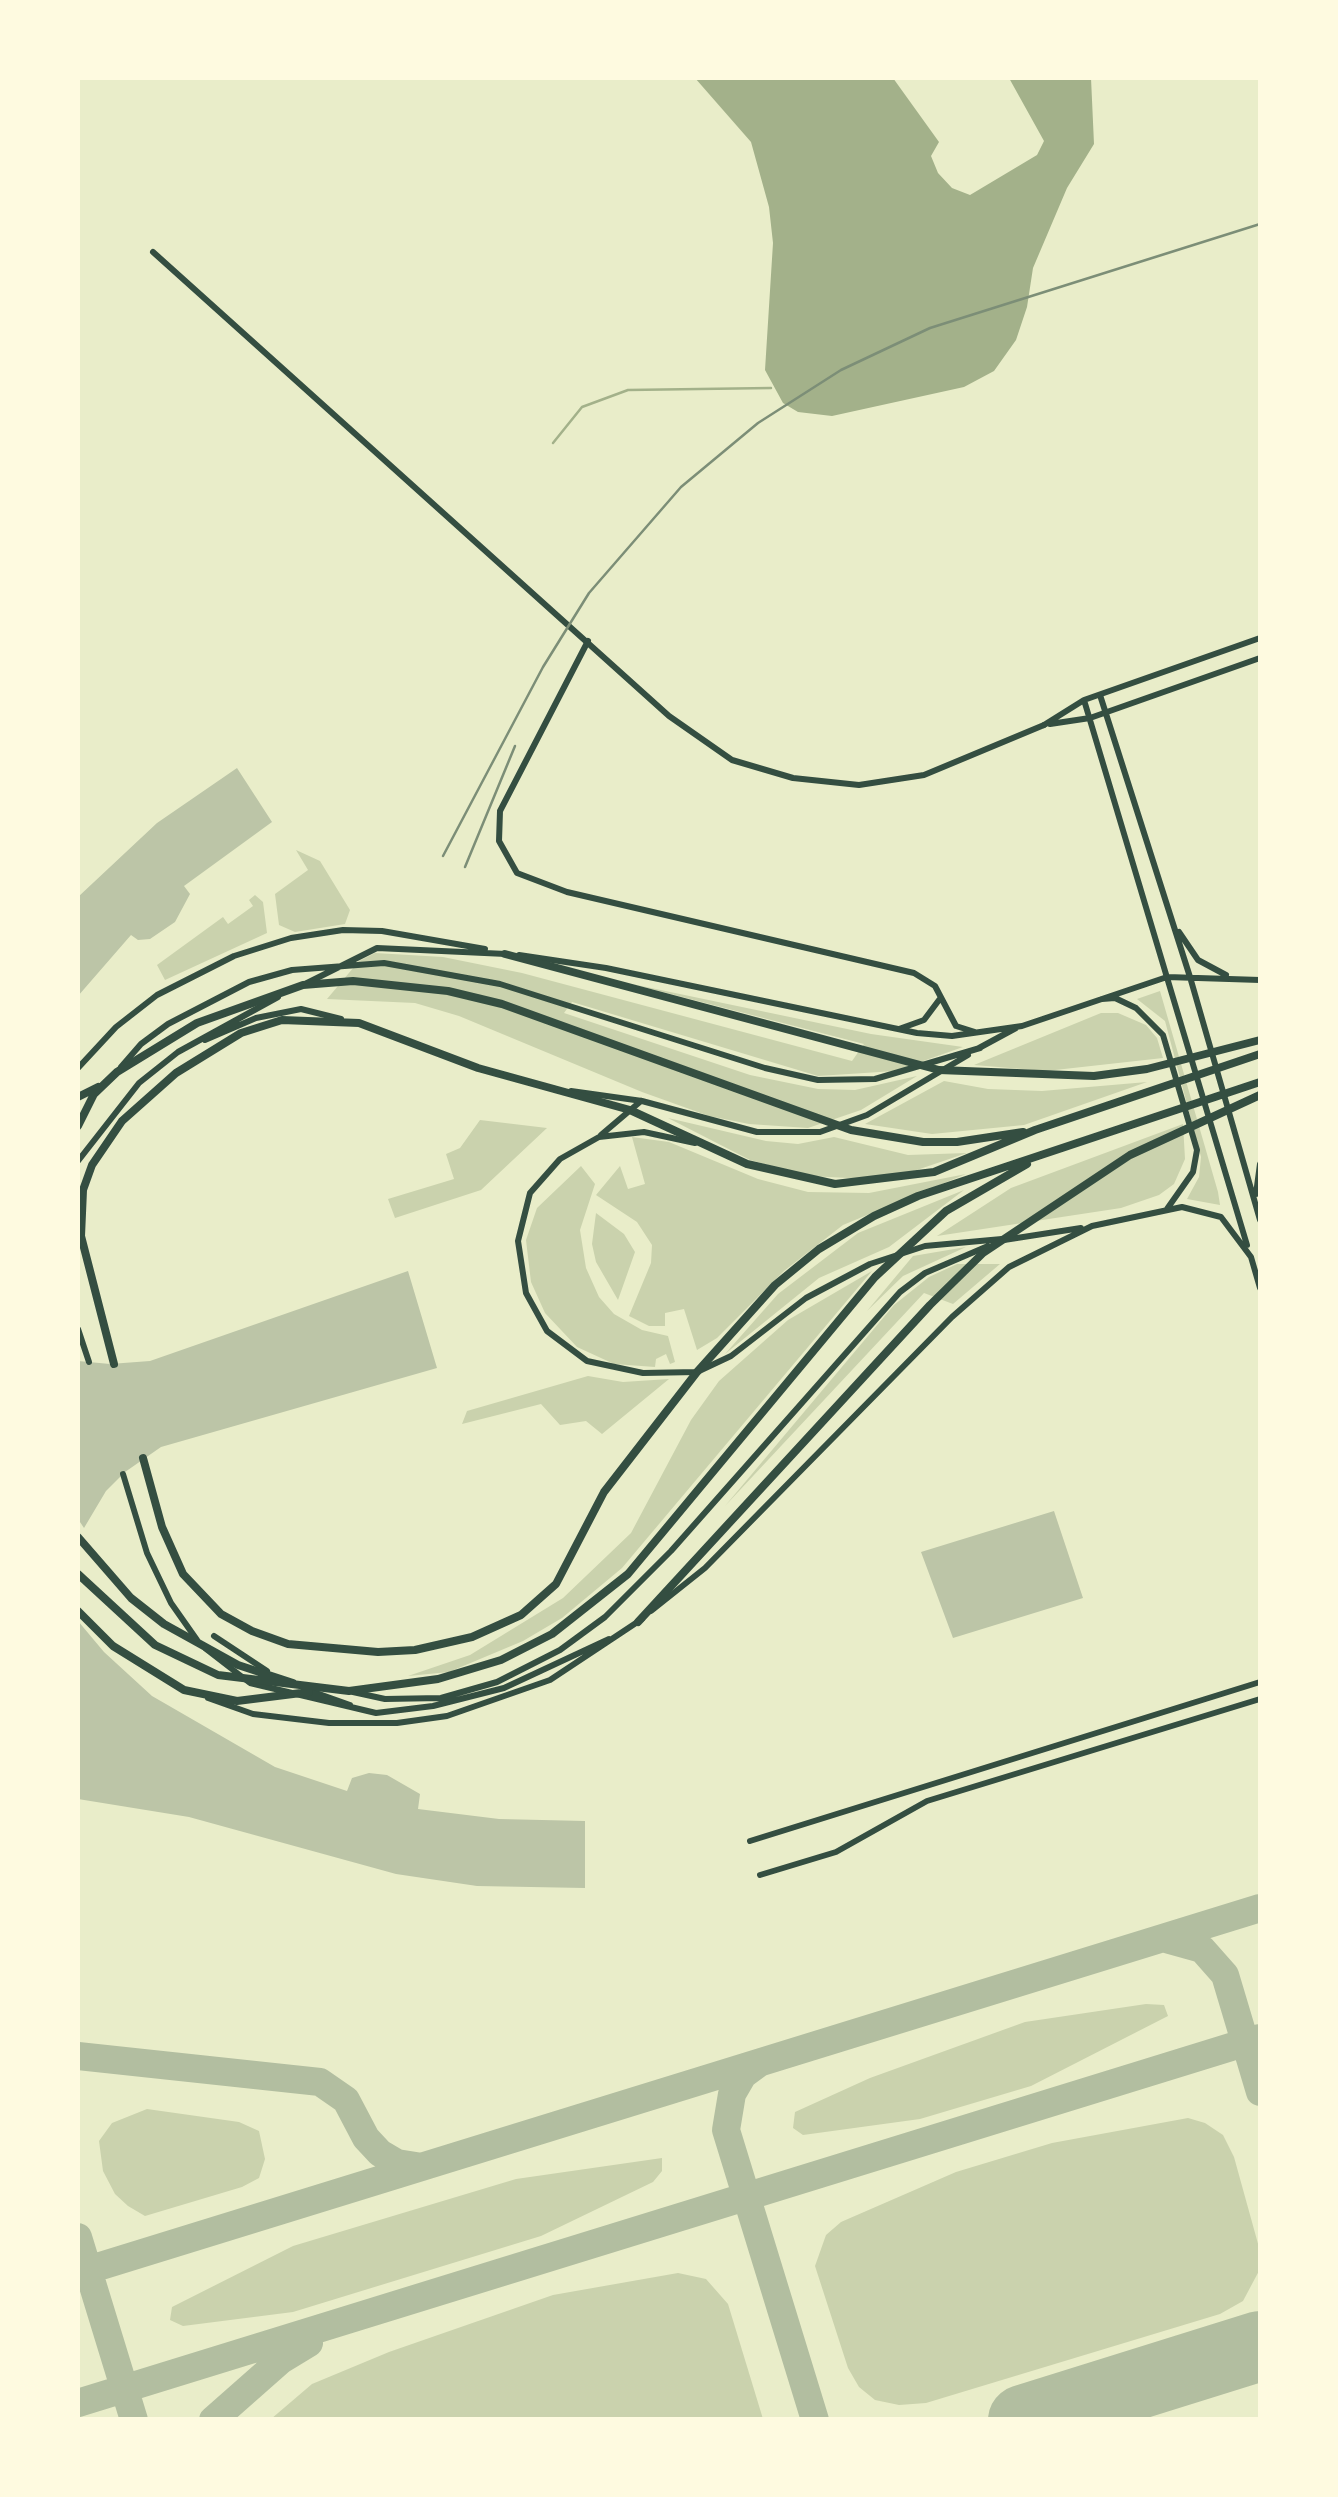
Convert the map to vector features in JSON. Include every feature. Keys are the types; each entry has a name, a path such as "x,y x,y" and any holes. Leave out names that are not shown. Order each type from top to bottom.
{"highway":[{"path":"506,954 938,1070 1054,1077 1147,1070 1260,1040"},
{"path":"78,1111 117,1072 198,1023 270,994 304,985 393,983 502,1004 850,1130 923,1142 957,1142 1035,1130"},
{"path":"114,1364 84,1256 80,1213 92,1165 108,1139 146,1095 200,1056 241,1033 282,1020 342,1020 532,1085 630,1110 701,1144 790,1177 860,1184 934,1172 1035,1130 1260,1054"},
{"path":"143,1458 171,1555 197,1592 221,1614 288,1644 378,1652 416,1650 484,1633 537,1604 571,1560 604,1492 698,1372 775,1286 818,1249 918,1196 1260,1082"},
{"path":"78,1097 102,1086"},
{"path":"78,1126 94,1094"},
{"path":"638,1622 984,1254 1130,1155 1260,1095"},
{"path":"78,1574 122,1619 190,1665 218,1676 350,1691 438,1679 501,1660 552,1634 628,1574 683,1513 875,1277 924,1230 996,1181 1040,1157"},
{"path":"78,1538 131,1598 164,1624 238,1665 312,1689"},
{"path":"78,1612 113,1646 184,1690 236,1701 323,1690"}],"main road":[{"path":"153,252 669,716 732,760 793,778 859,785 924,775 1044,725 1084,700 1260,638"},
{"path":"588,641 500,810 499,841 517,874 567,892 898,967 929,980 956,1026 981,1033"},
{"path":"1044,725 1106,714 1260,658"},
{"path":"1100,695 1190,977 1260,1220"},
{"path":"1084,700 1260,1288"},
{"path":"1171,918 1198,960 1215,973 1242,979"},
{"path":"78,1068 116,1027 169,988 234,956 291,938 343,930 382,931 606,968 898,1029 941,1035 1022,1026"},
{"path":"78,1162 138,1083 178,1052 377,948 506,954"},
{"path":"117,1072 141,1044 207,1000 250,982 334,964 384,963 438,970 602,1016 765,1068 818,1080 875,1079 980,1048"},
{"path":"532,1085 642,1101 757,1132 820,1132 867,1115 1022,1026 1093,999 1167,976 1260,980"},
{"path":"898,1029 924,1020 940,999"},
{"path":"1093,999 1126,1002 1147,1015 1164,1035 1197,1150 1194,1172 1166,1210"},
{"path":"178,1052 280,1012 302,1009 342,1020"},
{"path":"642,1101 599,1137 560,1159 530,1193 518,1241 526,1292 547,1330 587,1362 643,1373 698,1372 732,1356 806,1298 870,1264 924,1246 1008,1239 1196,1207 1221,1217 1251,1257"},
{"path":"599,1137 644,1132 701,1144"},
{"path":"1256,1205 1260,1164"},
{"path":"78,1612 151,1667 230,1708 252,1714 352,1724 447,1716 501,1699 550,1680 638,1622 705,1568 980,1290 1010,1267 1092,1226"},
{"path":"350,1691 385,1699 441,1698 498,1682 528,1668 605,1617 900,1292 925,1273 1008,1239"},
{"path":"78,1328 89,1362"},
{"path":"122,1474 147,1553 172,1603 191,1634 222,1666 250,1683 376,1713 433,1706 504,1688 623,1633"},
{"path":"214,1636 282,1680 376,1713"},
{"path":"750,1841 1260,1682"},
{"path":"760,1875 836,1852 927,1801 1260,1699"}],"shaded area":[{"path":"695,78 893,78 939,142 931,156 938,173 952,188 970,195 1037,155 1044,141 1009,78 1091,78 1094,144 1067,188 1033,268 1027,307 1016,340 994,371 964,387 832,416 798,412 783,403 765,370 773,243 769,207 751,142"},
{"path":"296,850 320,861 350,910 345,924 295,932 279,925 275,894 308,870"},
{"path":"255,895 263,902 267,933 165,980 157,965 223,917 228,924 253,906 249,900"},
{"path":"375,953 443,957 522,973 852,1061 864,1044 632,984 871,1034 963,1047 895,1071 818,1076 572,1002 564,1013 750,1075 818,1089 855,1090 917,1076 861,1110 808,1128 749,1124 709,1116 642,1092 459,1016 415,1003 327,999 359,961"},
{"path":"1160,991 1220,1205 1187,1199 1199,1177 1201,1157 1165,1021 1137,999"},
{"path":"1101,1013 1118,1013 1146,1025 1157,1038 1163,1058 1046,1071 974,1065"},
{"path":"944,1081 988,1089 1042,1091 1147,1082 1024,1125 932,1134 865,1124"},
{"path":"668,1118 766,1141 798,1144 834,1137 908,1155 967,1153 902,1175 868,1179 809,1176 750,1160"},
{"path":"480,1120 547,1128 481,1190 395,1218 388,1199 454,1179 446,1154 460,1148"},
{"path":"1183,1124 1185,1159 1174,1184 1159,1195 1121,1208 937,1236 1011,1188"},
{"path":"632,1137 669,1142 758,1179 808,1192 869,1193 966,1174 843,1225 784,1271 717,1338 697,1350 684,1309 665,1313 665,1326 649,1326 629,1316 651,1263 652,1245 637,1222 596,1195 620,1166 628,1189 645,1184"},
{"path":"581,1166 595,1184 580,1230 586,1268 599,1297 614,1314 642,1330 668,1336 675,1362 670,1364 666,1354 656,1359 655,1367 614,1364 577,1347 545,1313 531,1282 526,1240 537,1208"},
{"path":"964,1190 889,1247 819,1278 725,1354 778,1294 858,1233"},
{"path":"596,1213 624,1234 635,1252 618,1300 596,1262 592,1244"},
{"path":"966,1247 903,1276 867,1311 913,1256"},
{"path":"957,1264 1000,1264 953,1304 924,1293 725,1506 894,1305 929,1277"},
{"path":"872,1271 622,1568 562,1618 523,1641 449,1672 408,1676 470,1655 563,1598 631,1533 691,1420 719,1381 788,1320"},
{"path":"588,1376 623,1382 669,1379 602,1434 586,1421 560,1425 541,1404 462,1424 467,1411"},
{"path":"1146,2004 1164,2005 1168,2016 1031,2086 920,2119 803,2135 793,2128 795,2112 870,2078 1025,2022"},
{"path":"147,2109 239,2122 259,2131 265,2159 259,2178 242,2187 145,2216 128,2206 115,2194 103,2171 99,2141 112,2123"},
{"path":"1188,2118 1223,2135 1234,2157 1260,2251 1260,2269 1243,2301 1220,2314 926,2403 899,2405 875,2400 859,2387 848,2368 815,2266 826,2235 841,2222 956,2172 1052,2143"},
{"path":"662,2158 662,2171 653,2182 541,2236 293,2312 183,2326 170,2320 172,2307 293,2246 516,2179"},
{"path":"678,2273 706,2279 728,2304 763,2419 271,2419 312,2384 389,2352 553,2295"}],"building":[{"path":"237,768 272,822 184,886 190,894 175,922 150,939 138,940 131,935 78,996 78,897 157,823"},
{"path":"408,1271 437,1368 161,1447 106,1491 84,1528 78,1519 78,1361 150,1361"},
{"path":"1054,1511 1083,1598 953,1638 921,1552"},
{"path":"78,1621 104,1652 152,1696 275,1767 347,1791 352,1778 369,1773 387,1775 420,1794 418,1809 499,1819 585,1821 585,1888 477,1886 396,1874 189,1817 78,1799"}],"waterway":[{"path":"553,443 582,407 628,390 771,388"}],"taxiway":[{"path":"78,2273 1260,1908"},
{"path":"1166,1939 1202,1949 1225,1975 1260,2092"},
{"path":"78,2403 1260,2038"},
{"path":"78,2056 320,2082 346,2100 366,2138 380,2153 397,2163 422,2167"},
{"path":"758,2064 743,2075 732,2094 726,2130 815,2420"},
{"path":"78,2237 134,2420"},
{"path":"213,2420 281,2360 309,2343"},
{"path":"1253,2349 1260,2343"}],"runway":[{"path":"1023,2420 1260,2346"}],"railway":[{"path":"443,856 543,667 589,593 681,487 758,423 841,370 930,328 1260,224"},
{"path":"465,867 515,746"}]}
